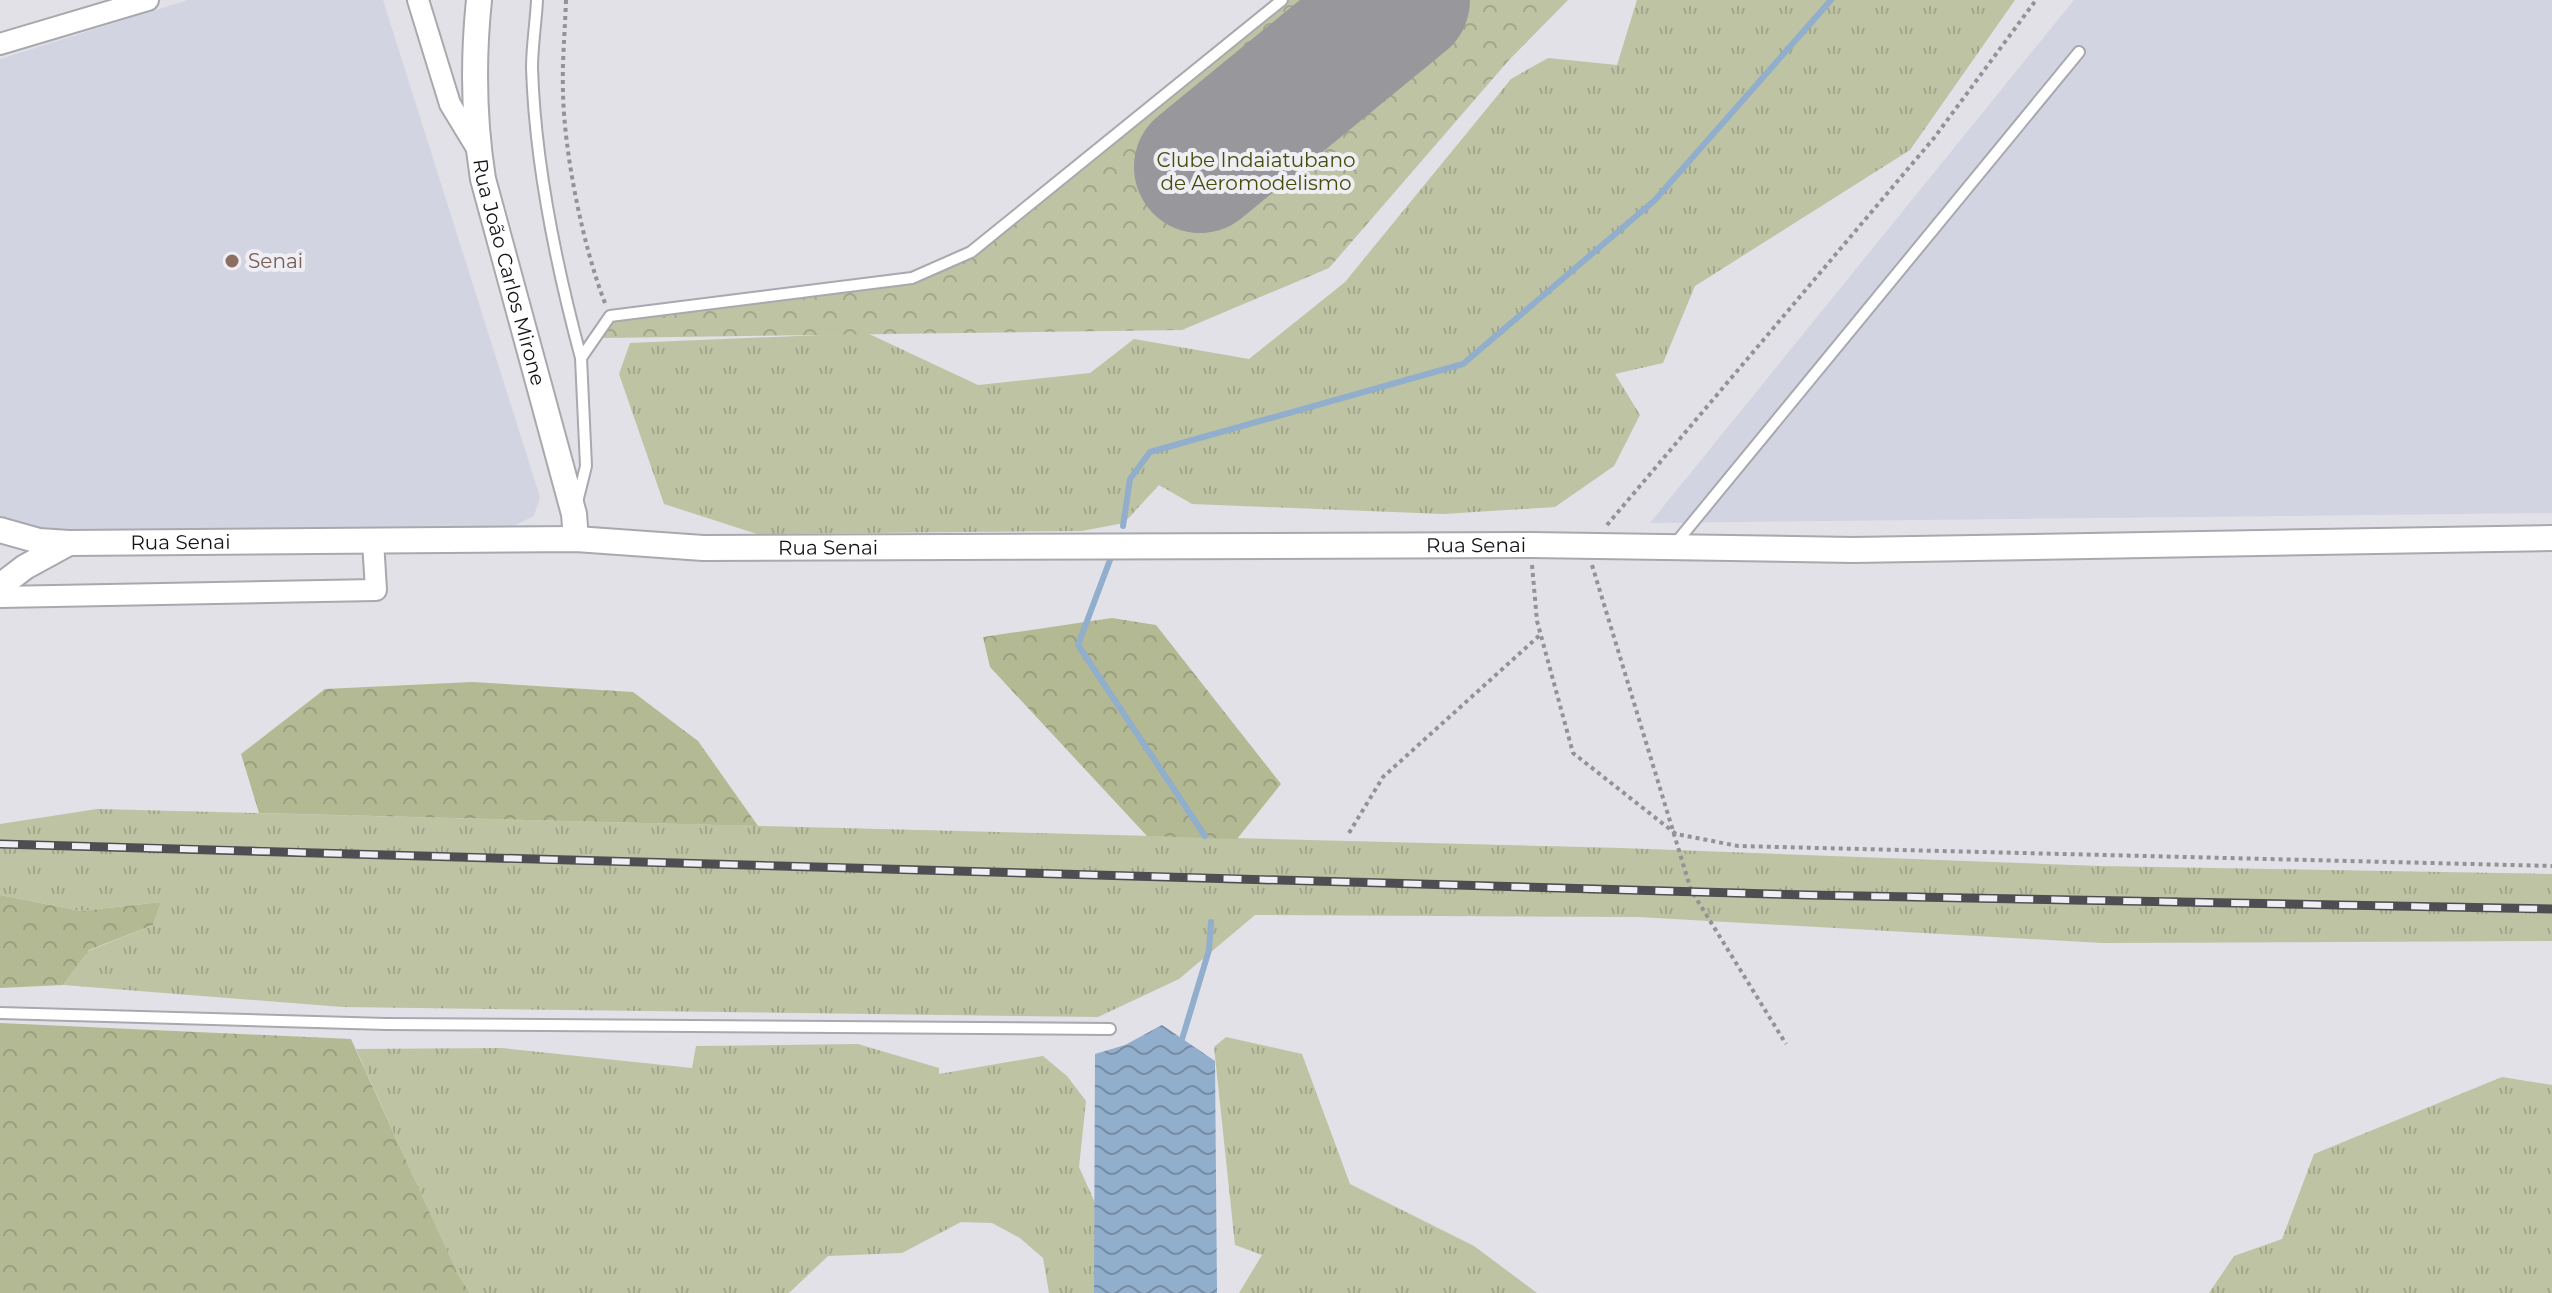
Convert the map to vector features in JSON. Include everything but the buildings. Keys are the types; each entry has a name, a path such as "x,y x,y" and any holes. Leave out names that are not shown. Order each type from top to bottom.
{"street":[{"path":"0,44 148,0"},
{"path":"418,0 450,104 478,150"},
{"name":"Rua João Carlos Mirone","path":"479,0 476,28 478,150 483,179 574,514 576,539"},
{"name":"Rua Senai","path":"0,530 39,541 69,543 576,539 703,548 1531,545 1853,550 2552,538"},
{"path":"0,597 376,590 373,541"},
{"name":"Rua Senai","path":"0,586 25,567 69,543"}],"lane":[{"path":"537,0 532,66 540,146 559,274 581,358 586,466 574,514"},
{"path":"581,358 610,316 912,278 971,252 1282,0"},
{"path":"1671,549 2079,52"},
{"path":"0,1013 386,1024 1110,1029"}],"path":[{"path":"566,0 563,94 577,198 595,278 610,316"},
{"path":"1786,1044 1691,890 1587,548 1934,138 2036,0"},
{"path":"1531,545 1540,635 1573,753 1676,834 1738,846 2552,866"},
{"path":"1349,833 1383,777 1540,635"}],"shaded area":[{"name":"Senai","path":"188,0 383,0 540,497 534,516 507,529 44,530 0,518 0,59"},
{"path":"2074,0 2552,0 2552,513 1650,523"}],"green space":[{"name":"Clube Indaiatubano de Aeromodelismo","path":"1283,0 1568,0 1509,60 1329,268 1182,330 603,338 610,316 912,278 971,252"},
{"path":"1637,0 2015,0 1910,150 1695,286 1663,363 1615,374 1640,415 1614,466 1555,507 1444,514 1192,504 1159,485 1124,523 1082,531 757,534 664,504 619,374 630,343 867,333 978,385 1090,373 1134,339 1249,359 1345,282 1511,79 1548,58 1617,65"},
{"path":"1112,618 1156,625 1281,784 1237,839 1147,836 990,667 983,637"},
{"path":"472,682 633,692 698,741 758,826 259,813 241,754 325,689"},
{"path":"97,809 1622,848 2099,866 2552,874 2552,941 2103,943 1638,917 1255,915 1179,979 1098,1017 343,1007 63,985 88,951 153,925 161,902 81,911 0,895 0,824"},
{"path":"0,895 81,911 161,902 153,925 89,950 63,985 0,988"},
{"path":"0,1023 351,1039 458,1275 470,1293 0,1293"},
{"path":"1226,1037 1302,1054 1350,1184 1474,1246 1537,1293 1239,1293 1262,1255 1235,1245 1214,1047"},
{"path":"858,1044 939,1068 939,1074 1043,1056 1067,1076 1086,1101 1079,1167 1096,1205 1107,1293 1049,1293 1043,1258 1020,1238 992,1223 961,1222 902,1253 828,1256 789,1293 470,1293 458,1276 356,1049 502,1048 692,1068 696,1046"},
{"path":"2502,1077 2552,1085 2552,1293 2209,1293 2234,1256 2282,1239 2314,1154"}],"water":[{"path":"1162,1025 1215,1061 1217,1293 1094,1293 1095,1054 1125,1045"}],"waterway":[{"path":"1123,526 1130,479 1150,452 1463,364 1655,200 1831,0"},
{"path":"1110,560 1078,645 1205,836"},
{"path":"1180,1046 1209,950 1211,922"}],"runway":[{"path":"1200,167 1404,0"}],"railway":[{"path":"0,844 1808,895 2552,909"}],"place":[{"name":"Senai","path":"232,261"}]}
